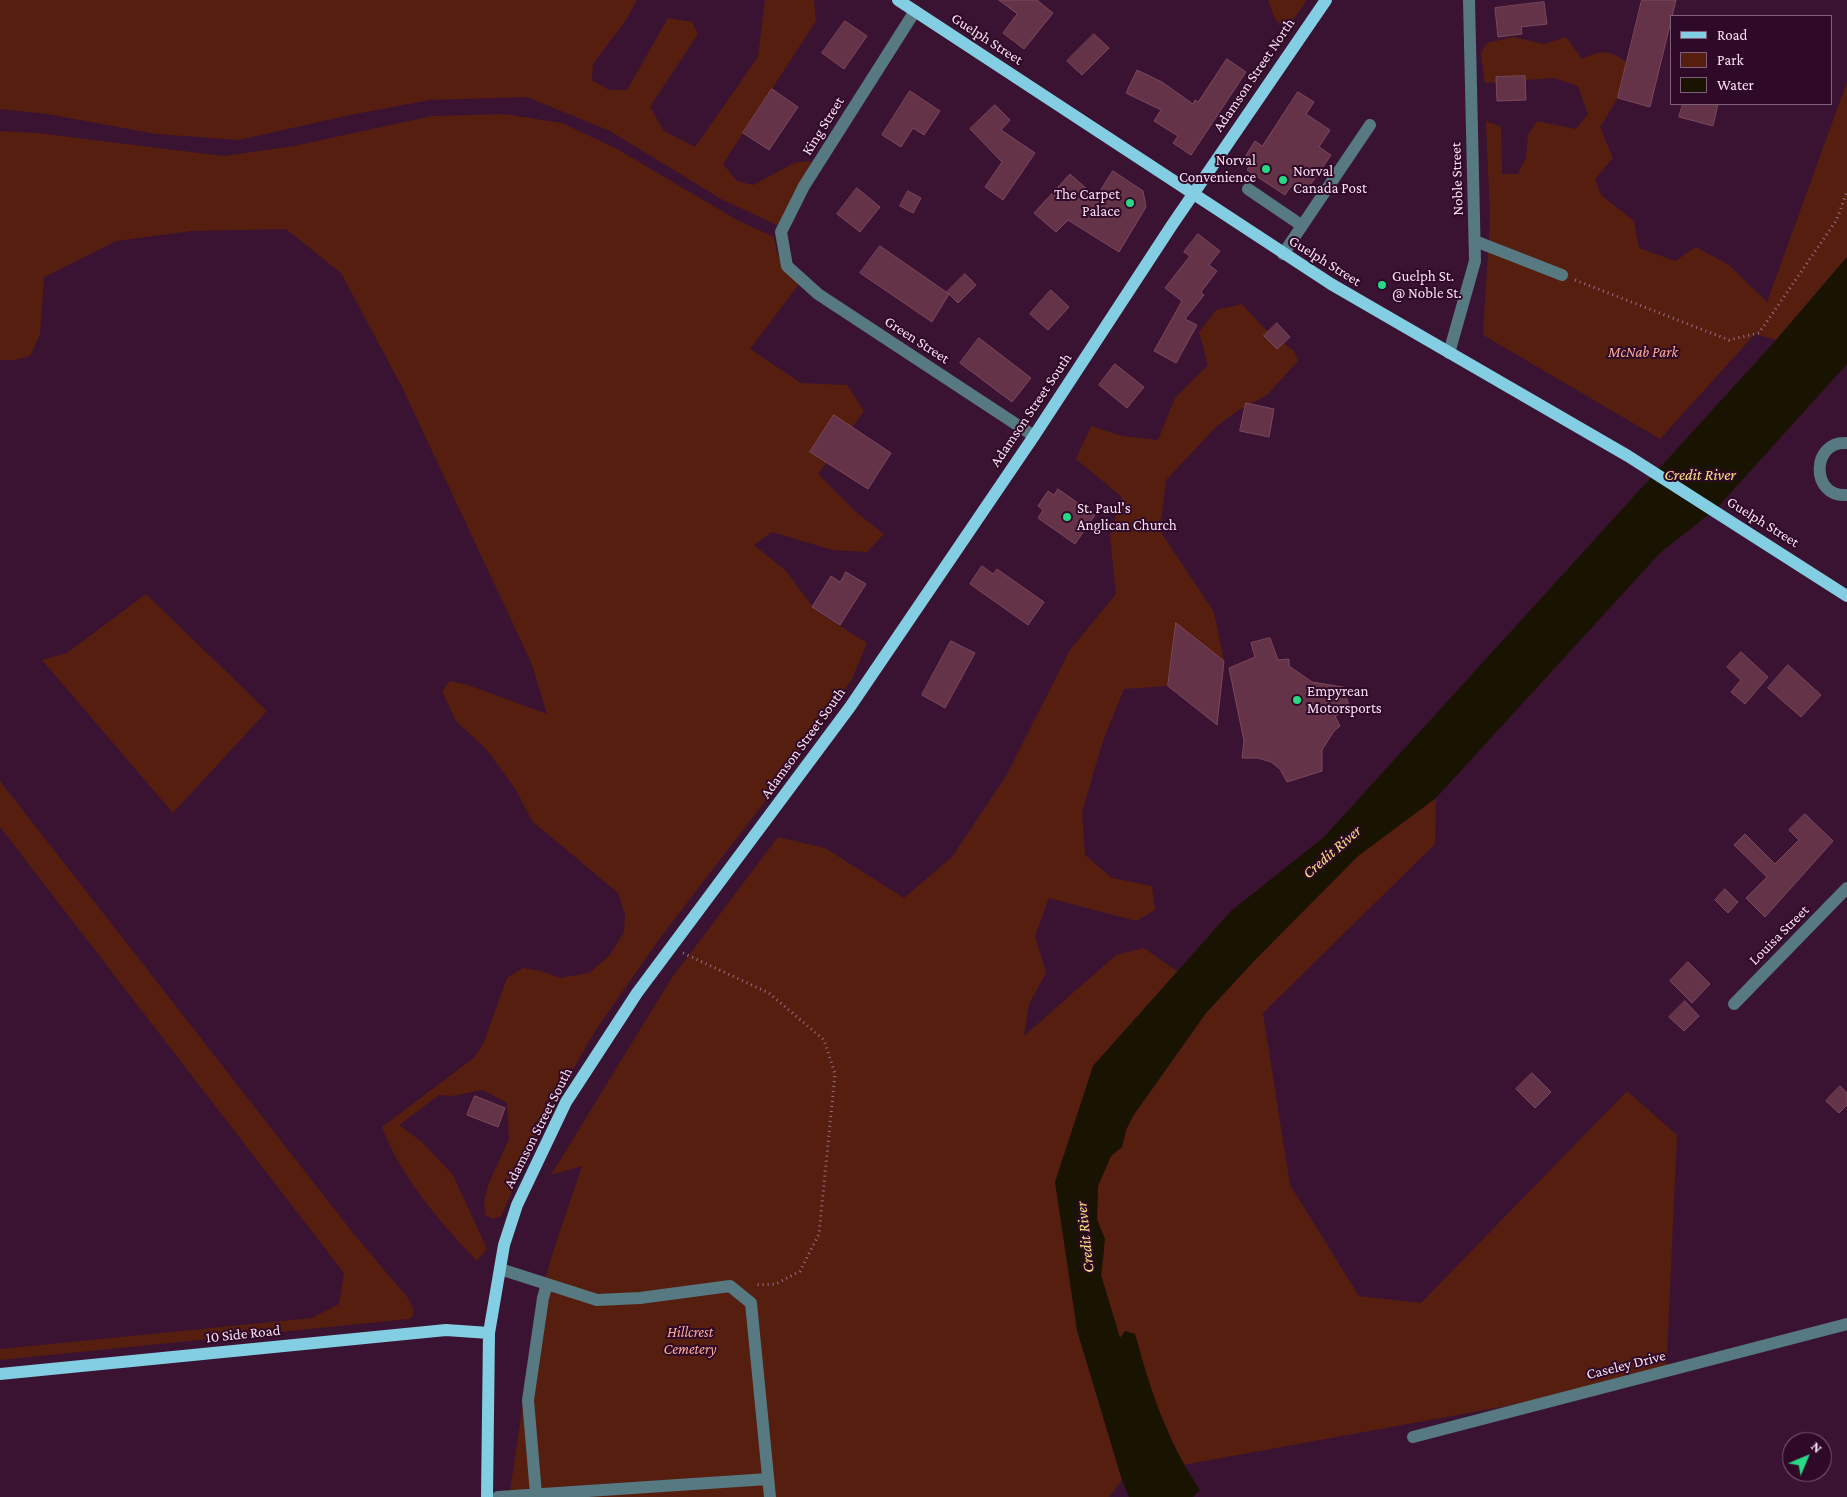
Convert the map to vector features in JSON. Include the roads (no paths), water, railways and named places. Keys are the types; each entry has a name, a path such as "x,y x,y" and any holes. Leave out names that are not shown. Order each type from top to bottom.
{"main road":[{"name":"Guelph Street","path":"898,0 1283,254 1331,284 1628,456 1847,596"},
{"name":"Adamson Street North","path":"1193,194 1326,0"},
{"name":"Adamson Street South","path":"487,1497 489,1333 504,1245 517,1205 562,1110 601,1046 671,948 850,707 1034,436 1193,194"},
{"name":"10 Side Road","path":"0,1374 446,1330 489,1333"}],"street":[{"name":"Noble Street","path":"1449,353 1476,261 1469,0"},
{"name":"King Street","path":"787,266 781,232 804,186 915,11"},
{"path":"1283,254 1370,125"},
{"path":"1248,189 1302,225"},
{"path":"1475,241 1562,275"},
{"name":"Green Street","path":"787,266 818,294 1034,436"},
{"path":"1847,443 1834,445 1827,450 1819,465 1819,474 1827,489 1835,494 1847,495"},
{"name":"Louisa Street","path":"1734,1004 1847,888"},
{"path":"500,1269 597,1300 640,1298 730,1286 751,1302 770,1497"},
{"path":"536,1494 528,1400 543,1298 547,1284"},
{"name":"Caseley Drive","path":"1413,1436 1847,1324"},
{"path":"498,1497 768,1478"}],"water":[{"name":"Credit River","path":"1847,257 1847,364 1717,508 1660,553 1436,798 1358,856 1254,961 1206,1013 1133,1116 1126,1130 1122,1147 1111,1156 1098,1186 1097,1219 1105,1239 1101,1275 1120,1338 1125,1331 1135,1334 1161,1414 1178,1452 1200,1490 1193,1497 1129,1497 1122,1480 1077,1330 1055,1182 1093,1066 1231,911 1324,837 1776,340"}],"place":[{"name":"Norval Convenience","path":"1266,169"},
{"name":"Norval Canada Post","path":"1283,180"},
{"name":"The Carpet Palace","path":"1130,203"},
{"name":"Guelph St. @ Noble St.","path":"1382,285"},
{"name":"St. Paul's Anglican Church","path":"1067,517"},
{"name":"Empyrean Motorsports","path":"1297,700"}],"park label":[{"name":"McNab Park","path":"1643,352"},
{"name":"Hillcrest Cemetery","path":"690,1340"}]}
